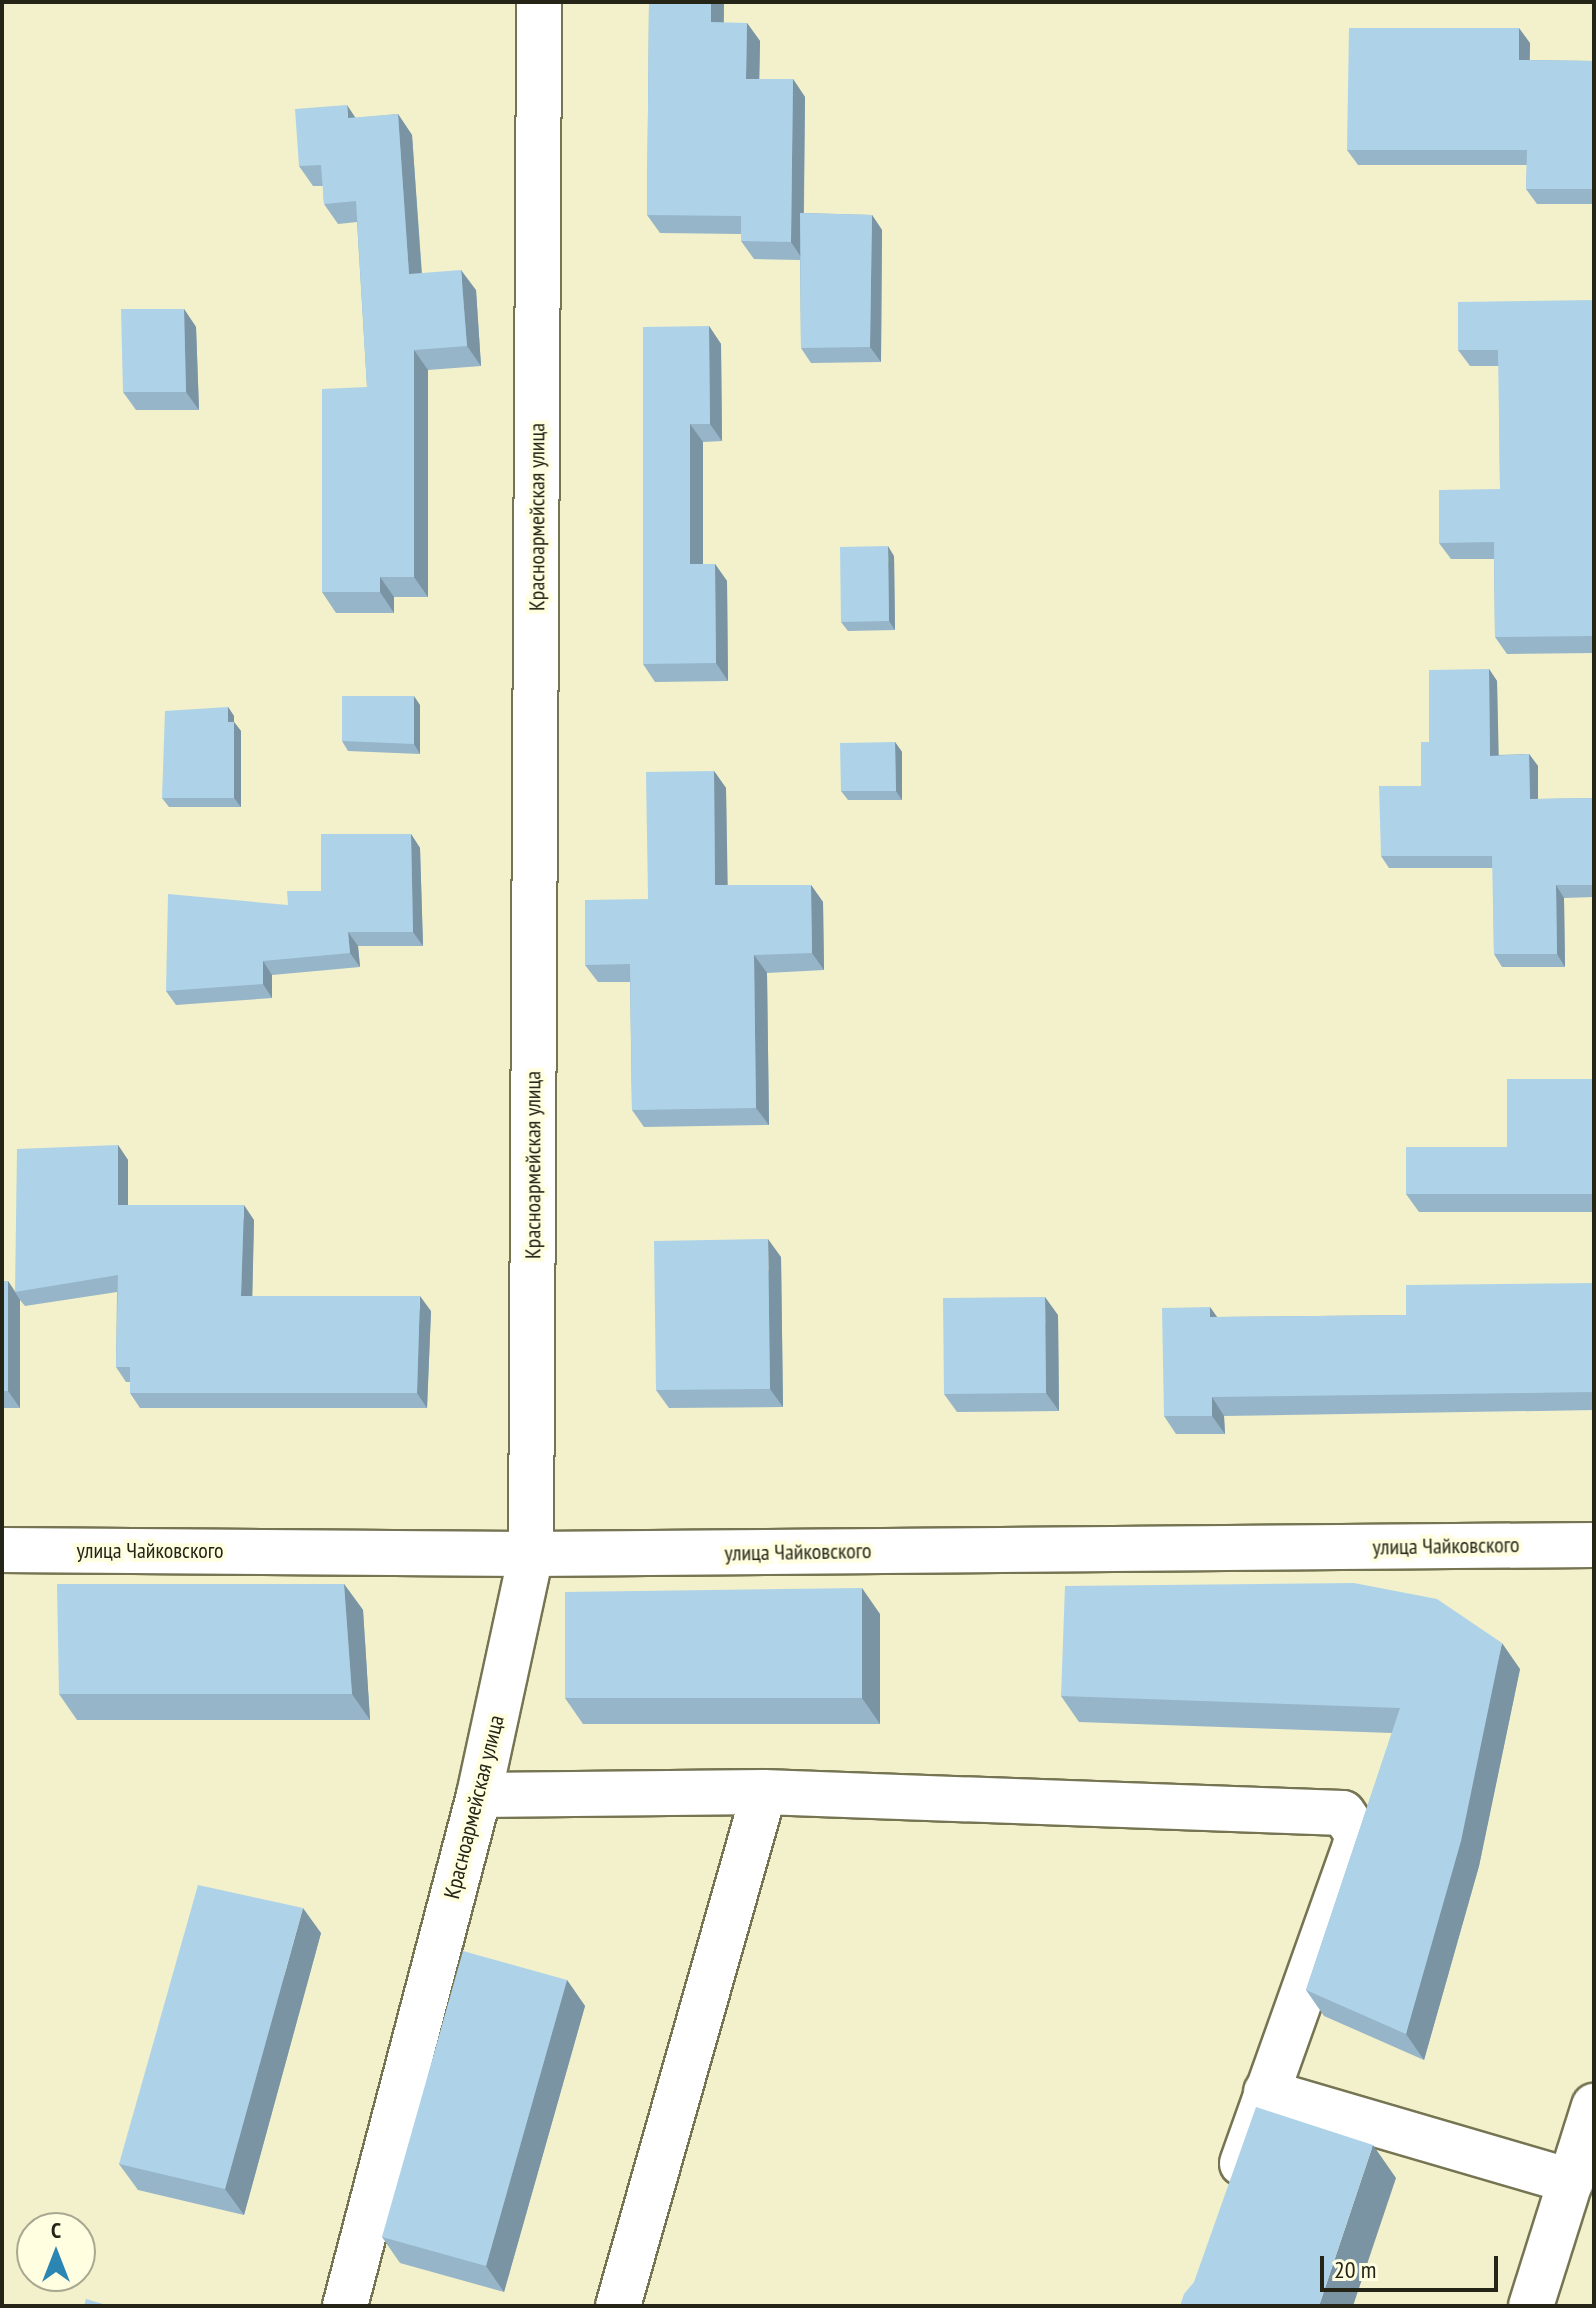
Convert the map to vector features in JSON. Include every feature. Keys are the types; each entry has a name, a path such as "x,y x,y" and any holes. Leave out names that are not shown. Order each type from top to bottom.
{"street":[{"name":"Красноармейская улица","path":"345,2306 479,1795 531,1554 539,2"},
{"name":"улица Чайковского","path":"2,1550 531,1554 1594,1545"},
{"path":"618,2306 764,1792"},
{"path":"479,1795 764,1792 1343,1813 1357,1834 1355,1846 1227,2206"},
{"path":"1266,2092 1571,2181"},
{"path":"1531,2306 1594,2106"}],"building":[{"path":"649,2 711,2 711,22 747,23 746,79 793,79 791,242 741,241 741,216 647,215"},
{"path":"1349,28 1519,28 1519,60 1594,61 1594,189 1526,189 1527,150 1347,150"},
{"path":"347,105 348,118 398,114 409,274 461,270 467,346 414,350 414,577 380,577 380,592 322,592 322,389 367,387 356,201 324,204 321,165 299,166 295,109"},
{"path":"800,213 872,215 870,347 801,348"},
{"path":"1594,300 1594,636 1495,637 1494,542 1439,543 1439,490 1500,489 1498,350 1458,350 1458,302"},
{"path":"121,309 184,309 186,392 123,392"},
{"path":"709,326 710,424 690,424 690,564 715,564 716,663 643,664 643,327"},
{"path":"888,546 889,621 841,622 840,547"},
{"path":"1489,669 1490,756 1529,754 1530,799 1594,798 1594,885 1556,885 1557,954 1494,954 1492,856 1381,856 1379,786 1421,786 1421,742 1429,742 1429,670"},
{"path":"342,696 414,696 414,744 342,741"},
{"path":"228,707 228,722 234,722 234,798 162,798 165,711"},
{"path":"895,742 896,791 841,791 840,743"},
{"path":"714,771 715,885 811,885 812,953 754,955 756,1108 632,1110 630,964 585,965 585,900 648,899 646,772"},
{"path":"321,834 411,834 413,932 348,932 350,953 263,961 263,984 166,991 168,894 288,905 287,891 321,891"},
{"path":"1507,1079 1593,1079 1593,1194 1406,1194 1406,1147 1507,1147"},
{"path":"118,1145 118,1205 244,1205 241,1296 420,1296 417,1393 130,1393 130,1367 116,1367 118,1275 15,1292 17,1149"},
{"path":"768,1239 770,1389 656,1390 654,1241"},
{"path":"8,1281 8,1391 2,1391 2,1282"},
{"path":"1594,1283 1594,1392 1212,1397 1212,1416 1164,1416 1162,1308 1210,1307 1210,1317 1406,1315 1406,1285"},
{"path":"1045,1297 1046,1393 944,1394 943,1298"},
{"path":"1354,1583 1437,1599 1502,1643 1461,1841 1406,2034 1306,1990 1400,1708 1061,1696 1065,1586"},
{"path":"57,1584 344,1584 352,1694 59,1694"},
{"path":"862,1588 862,1698 565,1698 565,1592"},
{"path":"198,1885 303,1908 225,2189 119,2164"},
{"path":"463,1951 567,1980 486,2266 382,2237"},
{"path":"1256,2107 1373,2145 1319,2306 1180,2306 1184,2294 1194,2282"},
{"path":"86,2299 110,2306 84,2306"}]}
